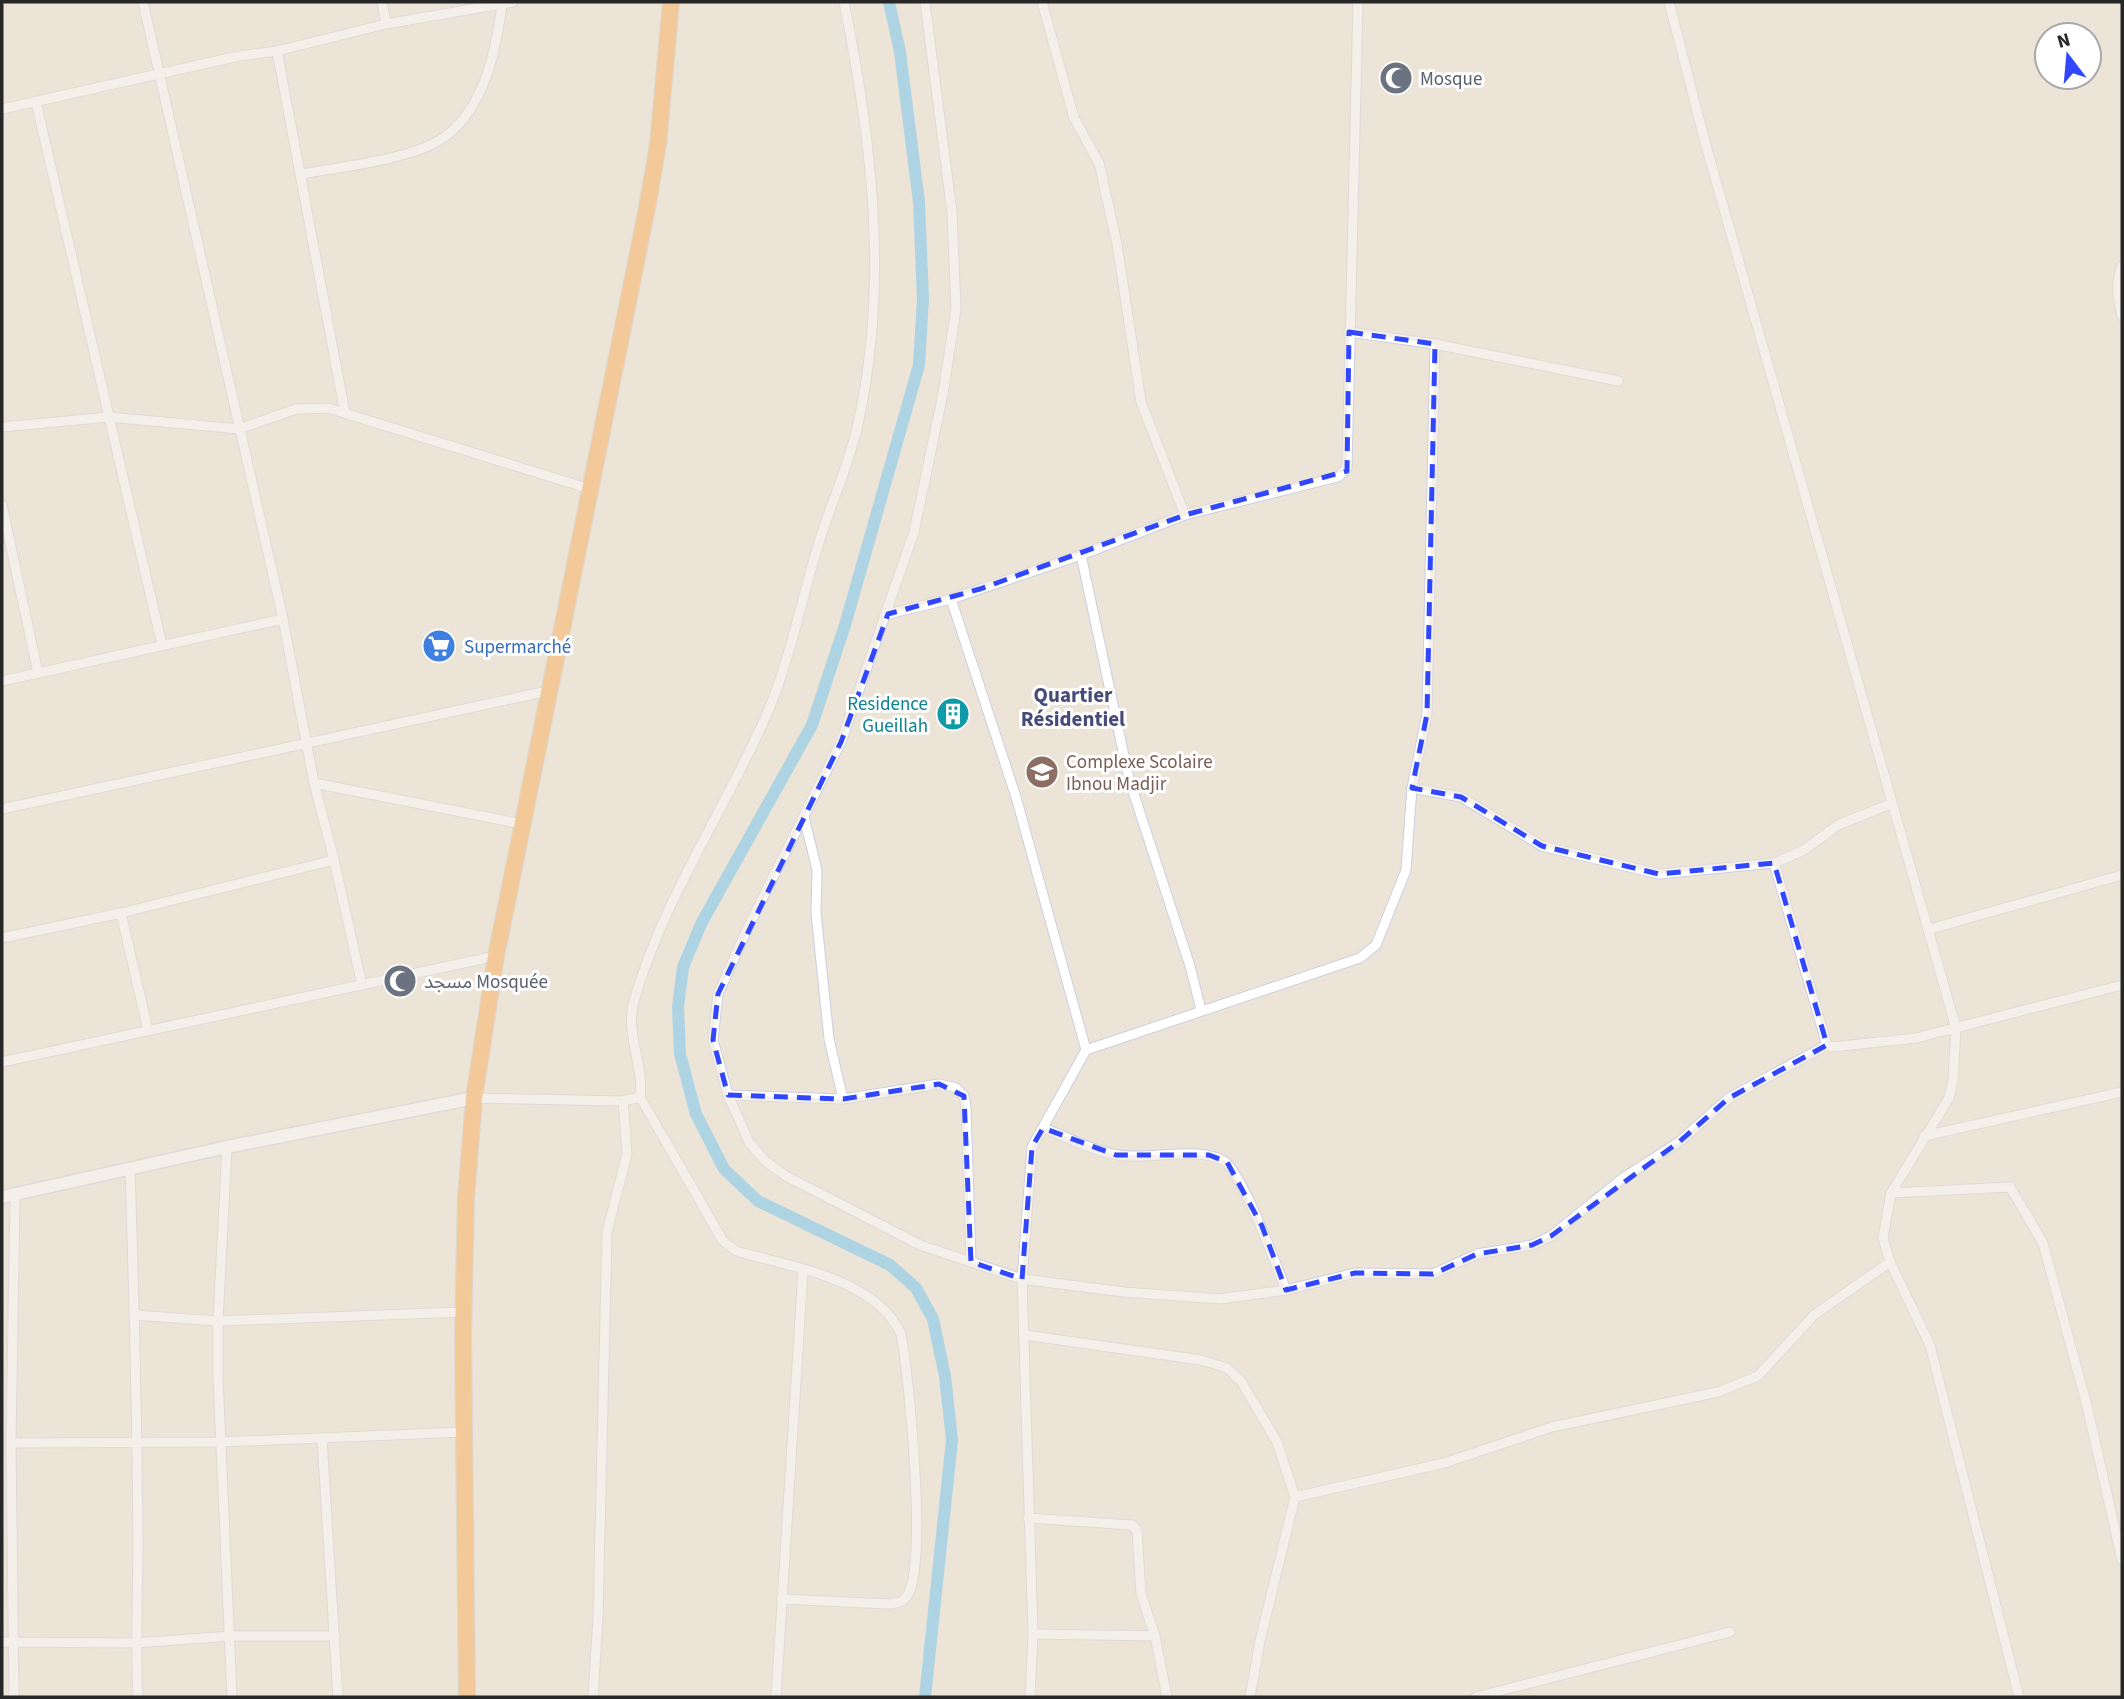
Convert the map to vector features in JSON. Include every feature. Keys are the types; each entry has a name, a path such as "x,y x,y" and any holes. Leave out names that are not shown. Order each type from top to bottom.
{"highway":[{"path":"467,1697 463,1312 466,1199 474,1098 496,956 658,145 671,2"}],"street":[{"path":"142,2 283,619 314,783 362,985"},
{"path":"382,2 386,24"},
{"path":"2,109 277,51 386,24 513,2"},
{"path":"782,1599 902,1602 912,1584 916,1451 901,1334 896,1322 854,1286 728,1247 640,1097 642,1084 632,1025 634,1003 666,914 768,709 858,427 867,379 875,282 871,166 844,2"},
{"path":"925,2 952,213 956,308 943,394 914,532 888,614 841,742 718,994 713,1019 713,1040 728,1095 749,1142 765,1161 786,1176 920,1245 1022,1279 1178,1297 1220,1299 1286,1290 1355,1273 1433,1274 1477,1254 1532,1245 1550,1236 1623,1178 1679,1142 1729,1098 1827,1045 1832,1047 1903,1039 2122,985"},
{"path":"1042,2 1074,118 1098,163 1116,244 1141,402 1185,515"},
{"path":"888,614 951,599 1081,555 1185,515 1343,474 1347,468 1358,2"},
{"path":"1669,2 1705,142 1956,1028 1953,1081 1949,1098 1891,1193 1883,1233 1890,1262 1930,1345 2019,1697"},
{"path":"302,174 407,153 435,143 449,134 476,100 493,57 502,4"},
{"path":"277,51 345,413"},
{"path":"36,103 162,645"},
{"path":"2122,266 2117,278 2122,316"},
{"path":"1349,332 1436,344 1618,382"},
{"path":"1030,1697 1033,1634 1022,1279 1031,1147 1086,1050 1360,958 1376,945 1406,870 1412,788 1427,714 1436,344"},
{"path":"2,427 109,417 239,429 311,407 345,413 590,489"},
{"path":"2,505 38,673"},
{"path":"1081,555 1129,779 1190,966 1201,1010"},
{"path":"951,599 1016,797 1086,1050"},
{"path":"2,681 283,619"},
{"path":"2,809 548,691"},
{"path":"314,783 522,824"},
{"path":"1412,788 1461,797 1542,846 1659,874 1774,863 1804,850 1838,825 1891,804"},
{"path":"804,817 817,870 817,913 829,1039 843,1099"},
{"path":"2,938 121,913 334,860"},
{"path":"1774,863 1827,1045"},
{"path":"1930,929 2122,874"},
{"path":"121,913 148,1030"},
{"path":"2,1062 496,956"},
{"path":"728,1095 843,1099 939,1084 956,1087 964,1096 971,1262"},
{"path":"1924,1136 2122,1091"},
{"path":"14,1697 6,1469 11,1443 8,1196 227,1147 474,1098 623,1101 640,1097"},
{"path":"593,1697 598,1617 607,1232 626,1154 623,1101"},
{"path":"1043,1128 1116,1155 1139,1158 1209,1155 1227,1162 1262,1226 1286,1290"},
{"path":"227,1147 218,1321 232,1697"},
{"path":"130,1169 135,1315 135,1643 138,1697"},
{"path":"1891,1193 2010,1188 2043,1243 2087,1406 2122,1560"},
{"path":"1295,1497 1444,1463 1552,1427 1718,1392 1758,1376 1814,1315 1890,1262"},
{"path":"776,1697 803,1271"},
{"path":"135,1315 218,1321 463,1312"},
{"path":"1025,1335 1200,1360 1227,1368 1241,1381 1277,1442 1295,1497 1260,1641 1250,1697"},
{"path":"11,1443 221,1442 464,1432"},
{"path":"322,1439 338,1697"},
{"path":"1028,1518 1132,1525 1138,1530 1141,1594 1155,1636 1167,1697"},
{"path":"1476,1697 1730,1632"},
{"path":"1033,1634 1155,1636"},
{"path":"2,1642 135,1643 230,1636 335,1636"}],"highlighted area":[{"path":"1349,332 1435,344 1427,714 1412,788 1461,797 1542,846 1659,874 1774,863 1827,1045 1729,1098 1679,1142 1551,1236 1532,1245 1477,1254 1433,1274 1355,1273 1286,1290 1262,1226 1227,1162 1209,1155 1116,1155 1043,1128 1032,1147 1022,1279 971,1262 964,1096 939,1084 843,1099 728,1095 713,1040 718,994 841,742 888,614 980,589 1185,515 1347,471"}],"waterway":[{"path":"889,2 900,52 919,202 923,299 919,365 845,625 812,725 702,922 683,967 678,1007 680,1054 696,1114 724,1169 758,1201 890,1265 916,1288 933,1319 945,1376 952,1440 925,1697"}],"place":[{"name":"Mosque","path":"1396,78"},
{"name":"Supermarché","path":"439,646"},
{"name":"Residence Gueillah","path":"953,714"},
{"name":"Complexe Scolaire Ibnou Madjir","path":"1042,772"},
{"name":"مسجد Mosquée","path":"400,981"}],"district":[{"name":"Quartier Résidentiel","path":"1073,707"}]}
